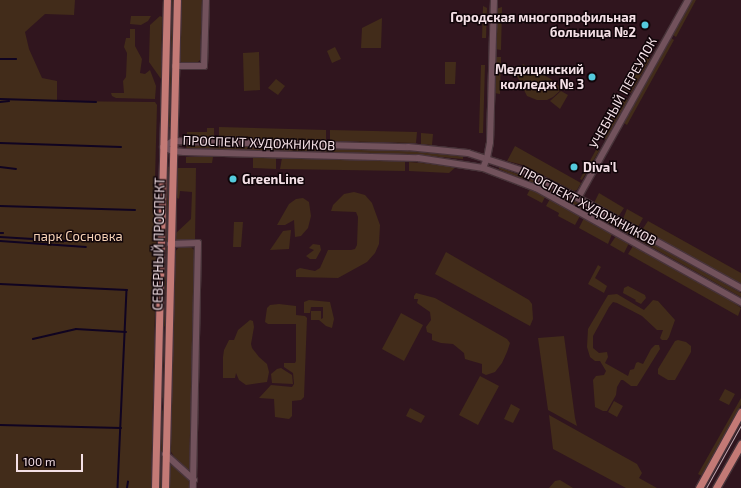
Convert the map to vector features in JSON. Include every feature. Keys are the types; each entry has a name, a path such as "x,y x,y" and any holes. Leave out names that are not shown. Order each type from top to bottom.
{"main road":[{"name":"СЕВЕРНЫЙ ПРОСПЕКТ","path":"155,488 167,0"},
{"name":"СЕВЕРНЫЙ ПРОСПЕКТ","path":"165,488 177,0"},
{"path":"159,329 161,332 168,330"},
{"path":"157,407 160,404 167,407"},
{"path":"699,488 741,412"},
{"path":"716,488 741,444"}],"street":[{"path":"175,66 204,66 206,0"},
{"path":"485,158 490,0"},
{"path":"483,168 490,142 494,0"},
{"name":"УЧЕБНЫЙ ПЕРЕУЛОК","path":"578,198 688,0"},
{"name":"ПРОСПЕКТ ХУДОЖНИКОВ","path":"163,147 173,141 413,147 452,151 485,158 526,172 578,198 741,288"},
{"name":"ПРОСПЕКТ ХУДОЖНИКОВ","path":"163,147 173,151 408,158 446,161 483,168 516,179 542,191 741,302"},
{"path":"170,244 198,243 193,488"},
{"path":"166,454 194,480"}],"green space":[{"name":"парк Сосновка","path":"0,0 75,0 74,15 45,14 25,32 29,49 42,78 57,81 57,101 155,102 157,105 154,217 157,218 151,488 0,488"},
{"path":"170,0 173,0 170,127 168,127 167,102"},
{"path":"180,0 202,0 200,60 197,63 182,63 179,59"},
{"path":"692,0 696,0 676,37 673,35"},
{"path":"483,6 487,8 486,38 482,38"},
{"path":"502,7 501,50 495,49 496,9"},
{"path":"131,16 151,16 148,21 141,25 130,24"},
{"path":"160,16 162,17 161,79 149,62 150,25"},
{"path":"382,18 381,48 361,48 362,28"},
{"path":"130,29 135,29 135,46 142,59 140,73 145,74 150,70 156,86 155,99 116,98 112,96 111,93 124,93 123,81 126,77 127,53 124,47 126,38 130,38"},
{"path":"671,38 674,40 627,125 624,123"},
{"path":"335,47 341,59 332,63 327,51"},
{"path":"644,51 650,55 650,59 631,93 623,88"},
{"path":"259,52 260,90 244,91 243,53"},
{"path":"495,57 501,57 500,94 494,93"},
{"path":"445,62 456,62 455,84 445,84"},
{"path":"523,64 551,79 562,89 547,100 537,100 527,96 517,76"},
{"path":"481,65 485,65 483,133 479,133"},
{"path":"276,79 285,86 278,95 268,88"},
{"path":"561,91 568,95 560,109 550,101"},
{"path":"619,95 628,100 606,139 602,139 597,136"},
{"path":"219,127 326,130 326,141 219,138"},
{"path":"207,128 214,128 214,138 187,137 187,132 207,132"},
{"path":"330,130 417,132 416,143 330,141"},
{"path":"421,133 433,134 432,145 421,144"},
{"path":"187,145 418,151 463,156 463,159 418,155 186,149"},
{"path":"515,146 581,183 577,190 574,191 523,165 507,161"},
{"path":"597,148 599,151 582,180 580,179"},
{"path":"186,157 213,157 212,163 186,163"},
{"path":"253,158 276,158 276,169 253,168"},
{"path":"282,158 405,161 405,171 280,169"},
{"path":"409,162 457,166 449,173 409,171"},
{"path":"166,167 169,167 165,326 163,328"},
{"path":"499,167 538,182 585,206 583,209 550,191 499,169"},
{"path":"177,168 196,168 195,241 178,242 175,239 176,233 191,219 192,192 180,191 179,199 176,197"},
{"path":"530,189 545,197 542,203 527,195"},
{"path":"354,192 365,195 372,203 380,225 379,244 375,253 367,262 338,278 296,277 296,270 300,268 315,271 320,268 328,250 355,249 357,245 358,217 356,212 331,211 333,205 344,194"},
{"path":"599,193 624,208 618,217 594,203"},
{"path":"303,198 309,202 311,216 308,228 301,236 295,237 294,220 285,225 277,225 289,204 296,199"},
{"path":"550,199 580,216 575,225 558,216 559,213 546,206"},
{"path":"589,208 741,293 741,297 587,211"},
{"path":"627,209 643,218 638,227 623,219"},
{"path":"584,218 612,234 608,244 579,228"},
{"path":"648,221 741,273 741,285 642,230"},
{"path":"234,222 243,222 241,247 233,247"},
{"path":"291,230 289,249 270,250 283,231"},
{"path":"616,236 629,243 624,253 610,245"},
{"path":"313,244 320,245 321,250 316,259 310,259 306,256 314,250 309,248"},
{"path":"633,246 730,300 741,308 738,316 628,254"},
{"path":"179,247 191,247 195,251 189,471 175,458 170,450 174,253"},
{"path":"446,252 529,300 532,304 533,319 530,326 435,274"},
{"path":"598,265 601,267 595,278 607,286 604,293 588,284"},
{"path":"628,286 645,295 646,298 641,304 623,293 624,288"},
{"path":"416,293 435,298 507,339 510,343 507,352 502,363 495,372 486,375 482,373 482,364 465,359 464,353 453,344 441,343 432,340 432,334 427,332 426,327 431,320 430,312 417,303 418,299 414,299"},
{"path":"617,294 644,310 653,300 658,301 675,320 669,337 667,340 662,340 660,338 663,330 657,330 642,316 617,303 613,302 609,307 593,336 593,348 599,353 607,352 608,357 605,363 628,376 630,370 634,369 636,363 638,362 643,364 651,349 655,345 659,345 660,349 637,386 631,386 621,380 617,387 616,395 607,411 603,411 595,407 593,380 596,376 604,375 606,371 600,361 595,361 590,357 587,347 588,329 608,295"},
{"path":"309,300 330,302 334,319 332,328 326,326 319,320 311,320 311,311 321,311 321,319 323,318 323,307 311,307 310,313 304,313 304,302"},
{"path":"279,304 296,306 296,315 305,316 307,318 304,397 301,400 292,401 292,416 289,419 275,417 274,399 259,398 271,385 292,387 294,384 293,373 284,367 284,363 295,363 296,361 296,324 268,324 265,322 267,308 270,305"},
{"path":"401,313 423,325 404,361 382,349"},
{"path":"250,320 253,321 254,327 251,344 252,348 267,364 269,372 267,382 246,385 239,380 236,373 235,378 223,378 223,357 224,350 229,340 234,340 238,330"},
{"path":"564,336 577,426 548,410 538,338"},
{"path":"164,338 163,397 162,399 160,398"},
{"path":"678,340 686,342 691,346 691,352 675,380 668,380 658,374 658,369 675,341"},
{"path":"281,368 292,375 293,384 272,383 271,374 277,369"},
{"path":"480,376 499,386 478,425 459,415"},
{"path":"725,389 735,394 729,405 719,400"},
{"path":"741,398 741,405 702,476 698,474"},
{"path":"614,401 623,406 617,417 608,412"},
{"path":"511,404 520,409 513,423 504,419"},
{"path":"410,408 425,416 421,423 406,416"},
{"path":"161,409 163,411 161,488 158,488"},
{"path":"549,415 637,464 642,473 639,478 657,488 626,488 553,449"},
{"path":"171,464 189,481 190,488 169,488 169,465"},
{"path":"560,480 573,488 549,488 555,481"}],"waterway":[{"path":"0,59 16,59"},
{"path":"0,99 96,102"},
{"path":"0,102 9,101"},
{"path":"0,143 121,147"},
{"path":"0,167 16,169"},
{"path":"0,206 135,210"},
{"path":"0,237 66,241"},
{"path":"0,241 86,247"},
{"path":"0,284 127,290 118,488"},
{"path":"33,339 76,329 126,332"},
{"path":"0,425 121,428"},
{"path":"127,488 128,482"}],"tram line":[{"path":"706,488 741,425"}],"place":[{"name":"Городская многопрофильная больница №2","path":"645,25"},
{"name":"Медицинский колледж № 3","path":"592,77"},
{"name":"Diva'l","path":"574,167"},
{"name":"GreenLine","path":"233,179"}]}
